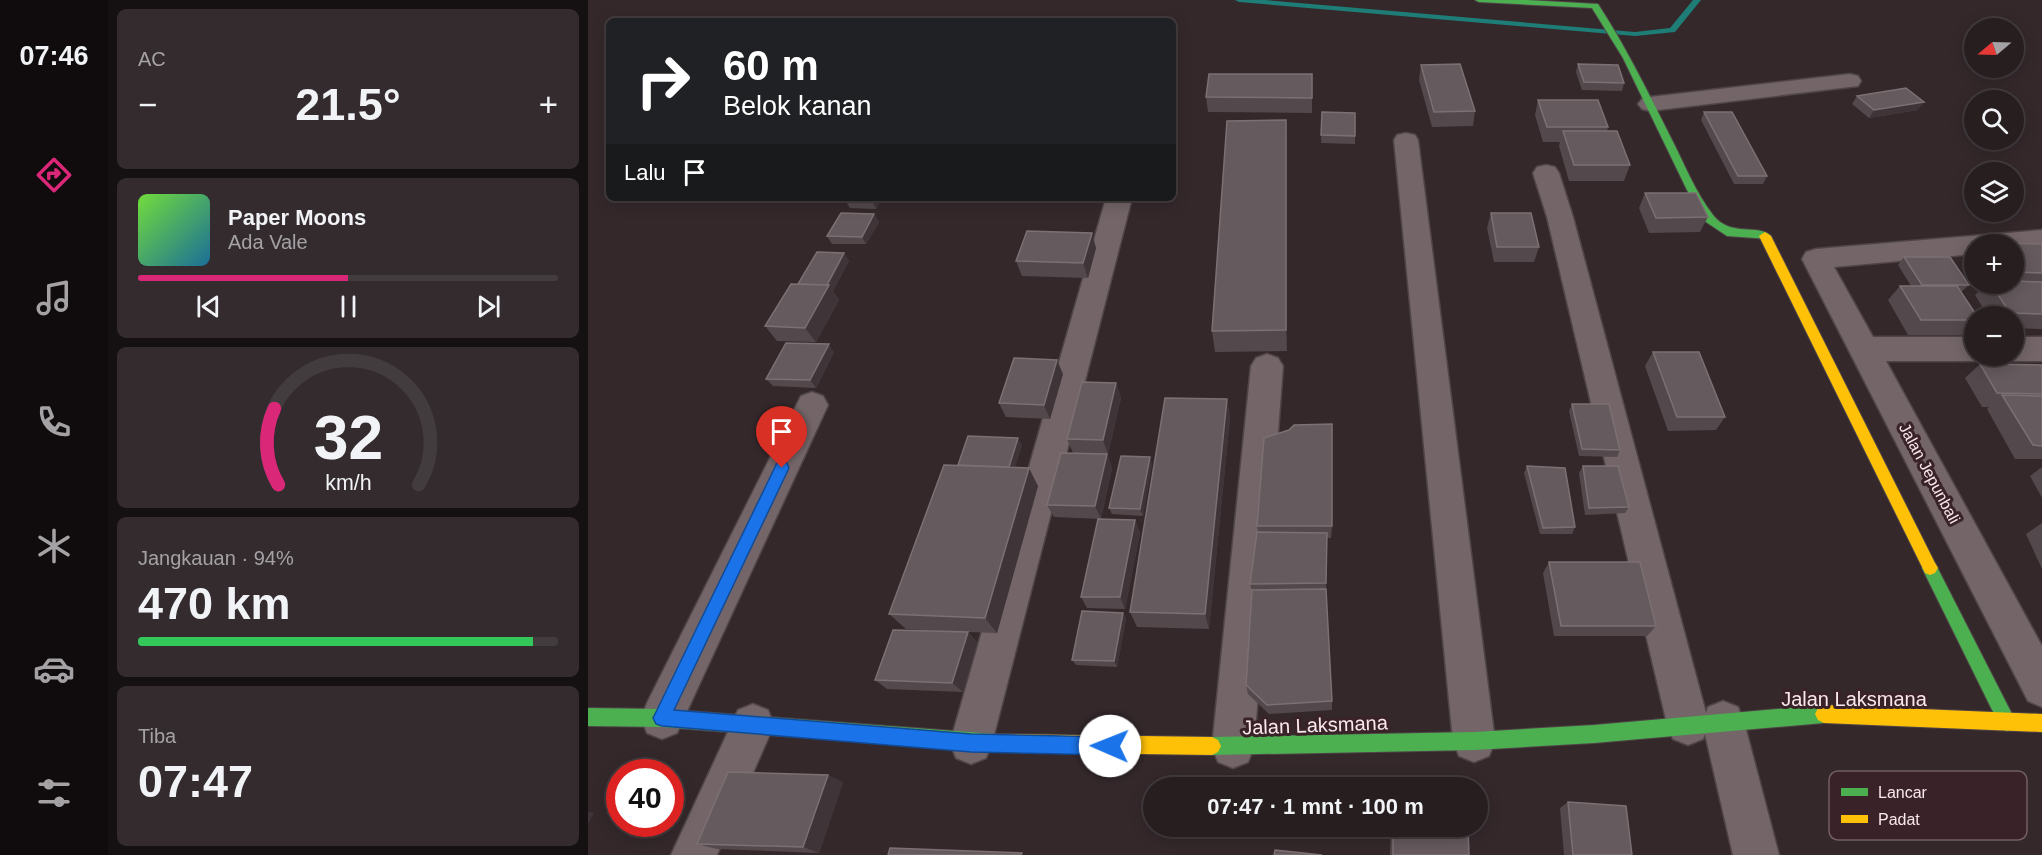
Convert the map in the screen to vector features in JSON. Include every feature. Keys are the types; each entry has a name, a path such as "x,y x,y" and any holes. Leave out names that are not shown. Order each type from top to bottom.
{"street":[{"path":"1479,0 1593,3 1619,45 1697,198 1717,227 1740,235 1765,235 2007,722"},
{"path":"1650,104 1850,81"},
{"path":"1406,140 1474,741"},
{"path":"1546,173 1706,723 1756,855"},
{"path":"971,743 1118,201"},
{"path":"2024,240 2042,239"},
{"name":"Jalan Jepunbali","path":"1964,246 1816,259 2042,687"},
{"path":"1865,349 1964,349"},
{"path":"2024,349 2042,349"},
{"path":"1233,747 1267,366"},
{"path":"662,718 812,405"},
{"name":"Jalan Laksmana","path":"588,717 662,718 971,743 1233,747 1474,741 1594,734 1817,714 2042,723"},
{"path":"694,855 753,725"}],"building":[{"path":"1460,64 1475,111 1434,112 1421,65"},
{"path":"1578,64 1618,65 1624,83 1584,82"},
{"path":"1209,74 1312,74 1312,98 1206,97"},
{"path":"1906,88 1924,102 1874,110 1857,96"},
{"path":"1538,100 1598,100 1608,127 1547,127"},
{"path":"1322,112 1355,113 1355,136 1321,135"},
{"path":"1704,112 1732,112 1767,176 1738,176"},
{"path":"1286,120 1286,330 1212,331 1227,121"},
{"path":"1563,131 1617,131 1630,165 1574,165"},
{"path":"1645,193 1696,193 1708,217 1656,218"},
{"path":"841,213 874,214 862,237 827,236"},
{"path":"1491,213 1531,213 1539,247 1497,247"},
{"path":"1027,231 1092,233 1083,263 1016,261"},
{"path":"2024,244 2042,244 2042,273 2024,272"},
{"path":"817,252 844,253 827,285 798,284"},
{"path":"1904,257 1950,257 1964,278 1964,285 1922,285"},
{"path":"2024,281 2042,282 2042,314 2024,313 2024,306 2005,306 1998,294 2024,294"},
{"path":"791,284 829,285 805,328 765,326"},
{"path":"1900,286 1957,286 1970,306 1964,306 1964,320 1921,320"},
{"path":"786,343 829,344 810,380 766,379"},
{"path":"1653,352 1699,352 1725,417 1677,417"},
{"path":"1014,358 1057,360 1044,405 999,403"},
{"path":"2042,365 2042,394 1997,393 1981,366"},
{"path":"1082,382 1116,383 1103,440 1067,439"},
{"path":"2002,395 2042,396 2042,446 2033,445"},
{"path":"1165,398 1227,399 1205,614 1130,612"},
{"path":"1572,404 1609,404 1620,450 1582,449"},
{"path":"1332,424 1332,526 1257,526 1264,438 1289,430 1294,425"},
{"path":"968,436 1018,438 1009,467 958,465"},
{"path":"1061,453 1107,454 1095,506 1047,505"},
{"path":"1121,456 1150,457 1140,509 1109,508"},
{"path":"944,465 1029,468 985,618 889,614"},
{"path":"1527,466 1565,468 1575,527 1543,528"},
{"path":"1583,466 1618,466 1629,507 1589,508"},
{"path":"1098,519 1135,520 1120,597 1081,597"},
{"path":"1257,532 1327,533 1326,583 1250,584"},
{"path":"1549,562 1640,562 1656,626 1561,626"},
{"path":"1326,589 1332,701 1267,705 1246,685 1252,590"},
{"path":"1082,611 1123,613 1114,661 1072,660"},
{"path":"893,630 968,632 952,683 875,680"},
{"path":"728,772 828,775 803,847 697,844"},
{"path":"1568,802 1626,806 1632,855 1573,855"},
{"path":"1393,837 1468,837 1469,855 1393,855"},
{"path":"890,848 1022,853 1021,855 888,855"},
{"path":"1275,850 1322,855 1274,855"}],"waterway":[{"path":"1239,0 1635,34 1672,30 1697,0"}],"traffic: fast":[{"path":"1479,0 1595,6 1627,58 1692,190 1710,219 1727,232 1765,236"},
{"path":"1930,568 2007,722"},
{"path":"1212,746 1474,741 1594,734 1824,714"},
{"path":"588,717 662,718 995,743"}],"traffic: slow":[{"path":"1765,236 1930,568"},
{"path":"1824,714 2042,723"},
{"path":"995,743 1212,746"}],"route":[{"path":"782,468 662,718 971,743 1110,746"}]}
